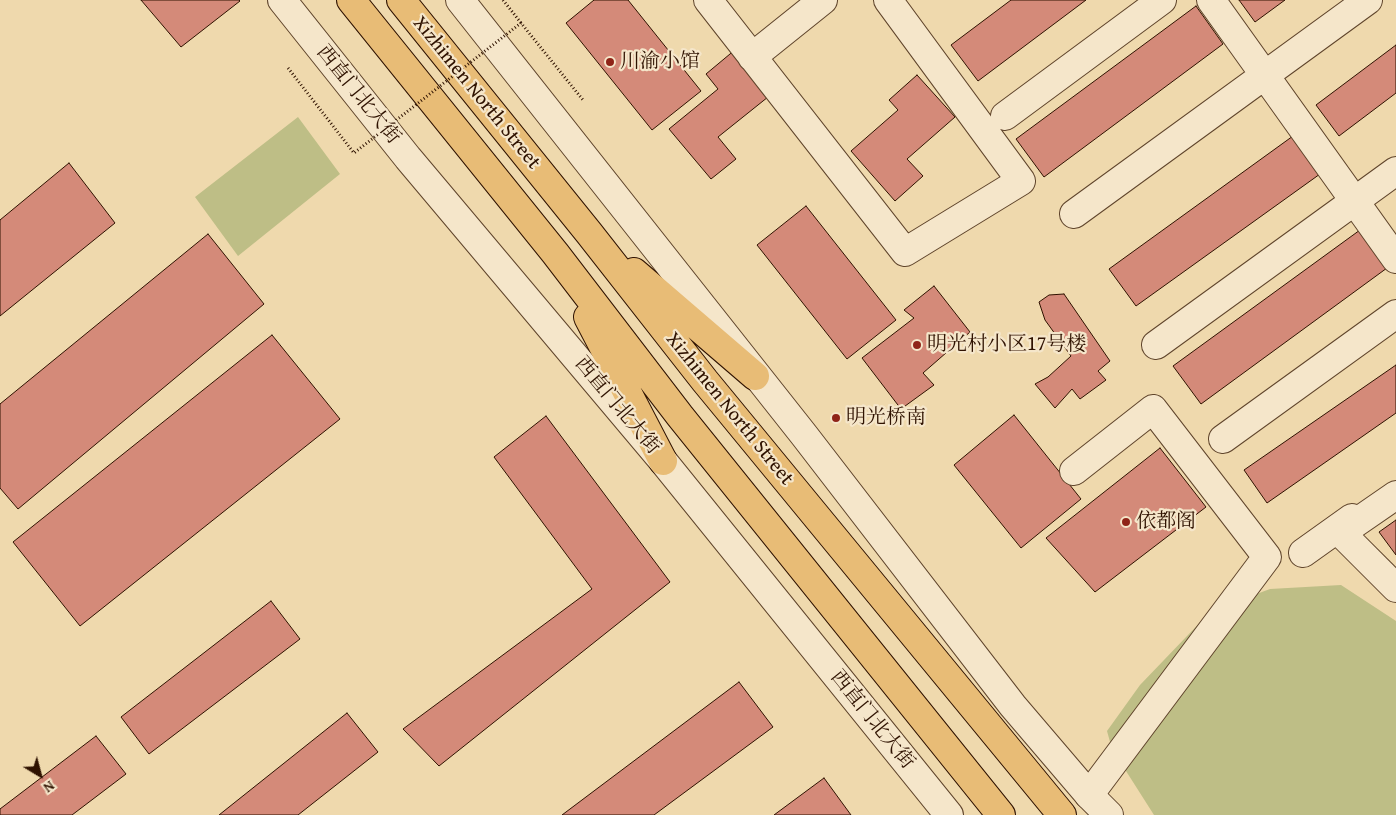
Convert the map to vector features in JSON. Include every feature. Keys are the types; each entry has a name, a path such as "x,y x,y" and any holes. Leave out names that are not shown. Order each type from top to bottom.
{"highway":[{"name":"Xizhimen North Street","path":"351,0 555,253 680,416 1001,815"},
{"name":"Xizhimen North Street","path":"401,0 589,233 705,381 1063,815"},
{"path":"589,233 756,376"},
{"path":"555,253 663,461"}],"street":[{"name":"西直门北大街","path":"282,0 415,166 663,461 949,815"},
{"path":"460,0 804,435 1013,706 1089,795 1110,815"},
{"path":"708,0 905,252 1021,181 888,0"},
{"path":"752,57 823,0"},
{"path":"1005,116 1162,0"},
{"path":"1211,0 1396,259"},
{"path":"1074,214 1368,0"},
{"path":"1156,345 1396,171"},
{"path":"1223,439 1396,314"},
{"path":"1063,815 1089,795 1267,557 1153,408 1074,470"},
{"path":"1303,553 1396,487"},
{"path":"1396,496 1341,533 1396,588"}],"path":[{"path":"503,0 583,100"},
{"path":"288,68 354,153 522,23"}],"green space":[{"path":"298,117 340,174 238,256 195,197"},
{"path":"1341,585 1396,621 1396,815 1154,815 1112,749 1107,731 1140,685 1211,611 1270,589"}],"building":[{"path":"141,0 239,0 240,1 181,47"},
{"path":"594,0 628,0 701,91 652,130 566,23"},
{"path":"1011,0 1086,0 978,81 951,45"},
{"path":"1239,0 1285,0 1255,22"},
{"path":"1196,6 1223,44 1044,177 1016,139"},
{"path":"1396,45 1396,93 1339,136 1316,105"},
{"path":"736,49 773,93 718,137 736,159 711,179 669,129 718,89 706,74"},
{"path":"917,75 955,117 907,159 923,176 895,201 851,151 898,110 889,100"},
{"path":"1293,136 1320,174 1136,306 1109,269"},
{"path":"69,163 115,223 0,316 0,220"},
{"path":"806,206 896,320 847,359 757,245"},
{"path":"1360,230 1387,268 1201,404 1173,366"},
{"path":"208,234 264,304 18,509 0,488 0,404"},
{"name":"明光村小区17号楼","path":"934,286 970,332 923,373 934,385 901,409 862,358 914,318 904,310"},
{"path":"1064,294 1110,361 1098,371 1106,380 1080,399 1072,389 1055,408 1035,384 1048,377 1071,356 1045,320 1039,302 1049,295"},
{"path":"272,335 340,419 80,626 13,542"},
{"path":"1396,365 1396,413 1267,503 1244,470"},
{"path":"1014,415 1081,499 1021,548 954,465"},
{"path":"546,416 670,582 439,766 403,729 592,589 494,457"},
{"name":"依都阁","path":"1160,448 1206,507 1095,592 1046,538"},
{"path":"1396,520 1396,555 1379,532"},
{"path":"271,601 300,639 149,754 121,717"},
{"path":"739,682 773,727 654,815 562,815"},
{"path":"347,713 378,752 298,815 219,815"},
{"path":"96,736 126,774 72,815 0,815 0,809"},
{"path":"824,778 851,815 774,815"}],"place":[{"name":"川渝小馆","path":"610,62"},
{"name":"明光村小区17号楼","path":"917,345"},
{"name":"明光桥南","path":"836,418"},
{"name":"依都阁","path":"1126,522"}]}
